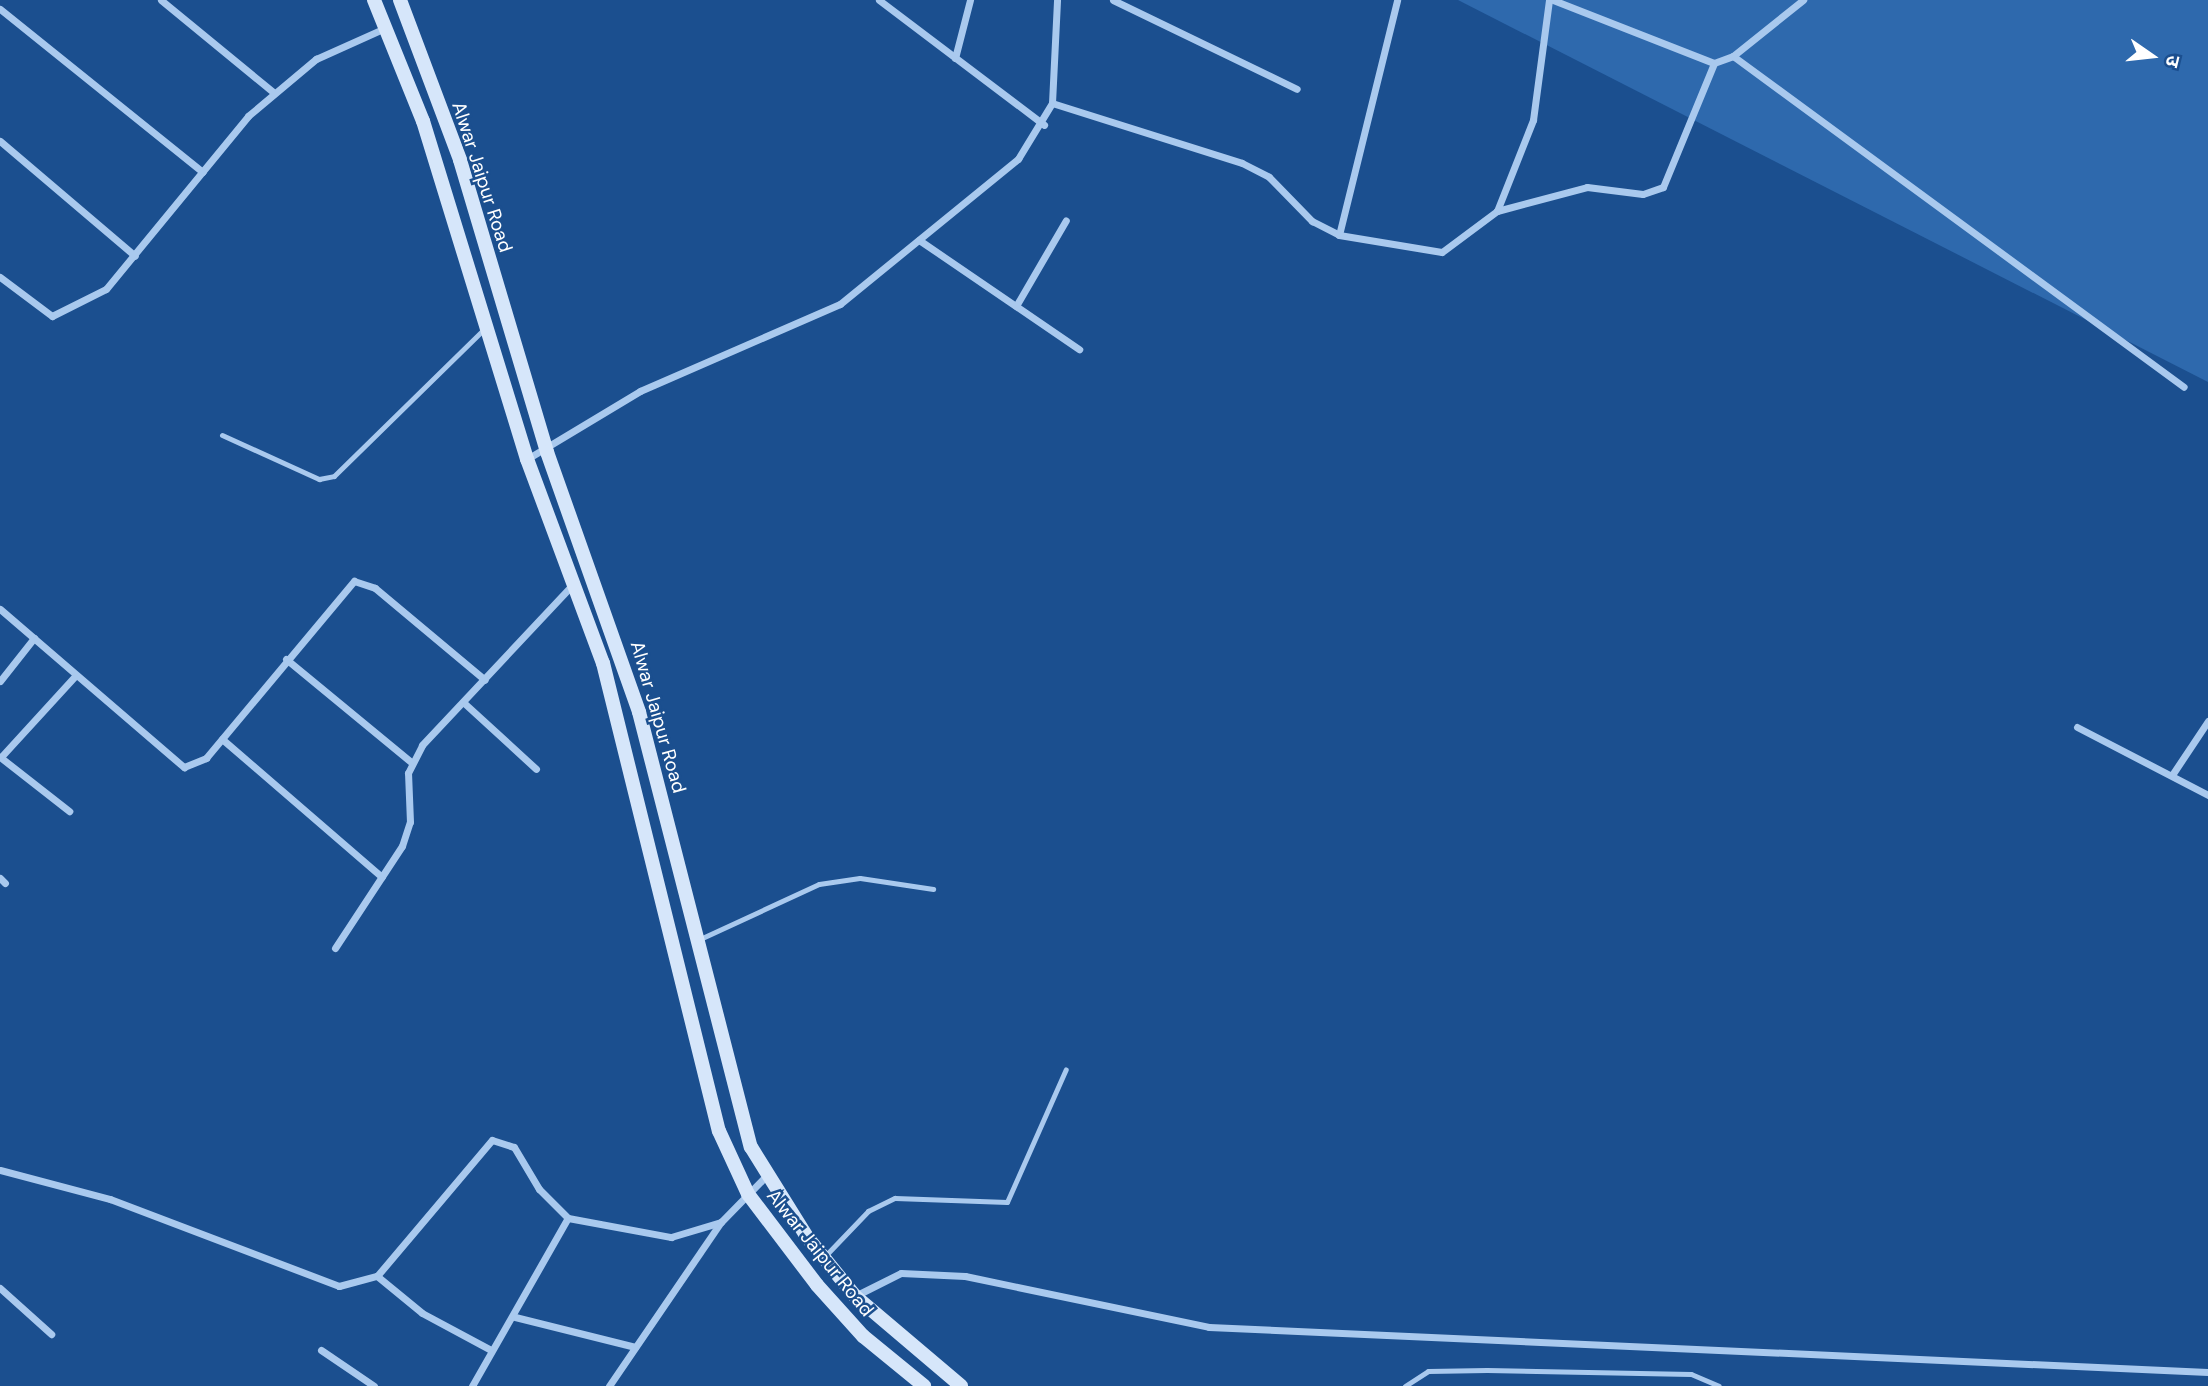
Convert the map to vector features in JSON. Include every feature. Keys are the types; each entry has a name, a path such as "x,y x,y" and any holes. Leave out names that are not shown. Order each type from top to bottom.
{"main road":[{"name":"Alwar Jaipur Road","path":"373,0 452,203 527,460 575,582 620,725 702,1072 748,1194 863,1336 924,1386"},
{"name":"Alwar Jaipur Road","path":"400,0 460,160 547,452 639,712 738,1114 767,1175 823,1257 855,1296 961,1386"}],"street":[{"path":"161,0 273,92"},
{"path":"879,0 1044,125"},
{"path":"955,58 970,0"},
{"path":"527,460 547,452 640,391 840,304 1018,159 1044,125 1052,103 1057,0"},
{"path":"1113,0 1297,89"},
{"path":"1339,235 1397,0"},
{"path":"1497,211 1533,120 1551,0 1714,63 1733,56 1803,0"},
{"path":"0,9 203,172"},
{"path":"0,277 38,310 64,314 106,289 273,92 316,58 385,28"},
{"path":"1733,56 2184,387"},
{"path":"1052,103 1242,163 1269,177 1312,221 1339,235 1442,252 1497,211 1587,187 1643,194 1663,187 1714,63"},
{"path":"0,141 135,256"},
{"path":"1016,306 1066,219"},
{"path":"919,240 1079,349"},
{"path":"0,609 184,767 206,758 341,592 361,580 485,680"},
{"path":"335,948 382,877 410,822 411,762 575,582"},
{"path":"0,681 34,638"},
{"path":"286,659 411,762"},
{"path":"69,811 0,757 75,676"},
{"path":"463,702 536,769"},
{"path":"2172,775 2208,721"},
{"path":"2077,727 2208,796"},
{"path":"222,739 382,877"},
{"path":"1,1172 110,1199 339,1286 377,1276 492,1140 513,1147 539,1189 568,1218 671,1237 721,1222"},
{"path":"609,1386 721,1222 767,1175"},
{"path":"472,1386 491,1350 514,1317 568,1218"},
{"path":"855,1296 901,1273 965,1276 1209,1327 2208,1372"},
{"path":"377,1276 422,1313 491,1350"},
{"path":"0,1288 51,1334"},
{"path":"514,1317 635,1347"},
{"path":"321,1350 374,1386"}],"lane":[{"path":"222,435 320,479 334,476 486,327"},
{"path":"694,941 819,884 860,878 933,889"},
{"path":"823,1257 868,1211 895,1198 1007,1202 1066,1069"},
{"path":"1405,1386 1428,1371 1487,1370 1691,1374 1719,1386"}],"shaded area":[{"path":"1458,0 2208,0 2208,382"}]}
